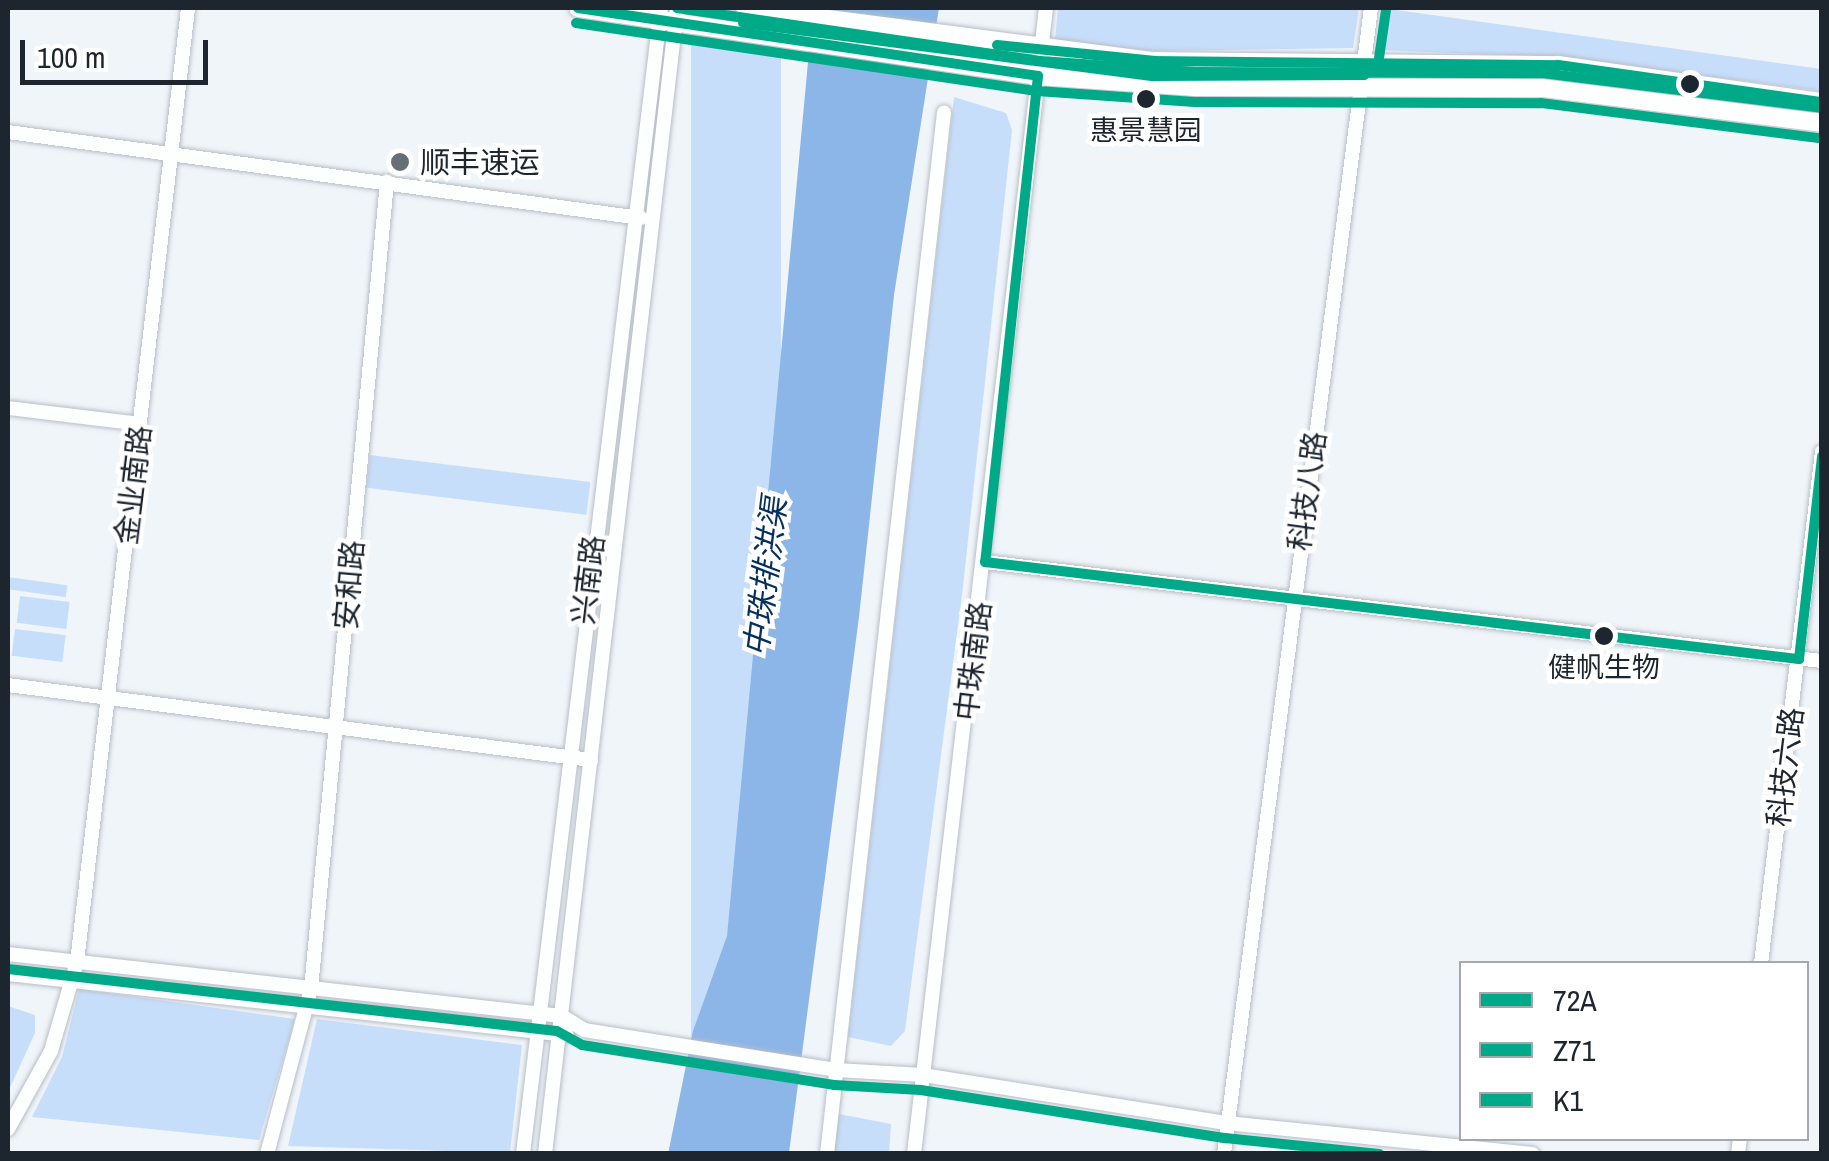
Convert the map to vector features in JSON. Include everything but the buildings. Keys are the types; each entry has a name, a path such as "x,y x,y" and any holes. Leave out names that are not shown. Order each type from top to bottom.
{"main road":[{"path":"578,8 667,14 1038,76 1195,87 1542,88 1822,124"},
{"path":"744,8 1040,51 1155,61 1364,60 1558,65 1822,102"}],"street":[{"name":"金业南路","path":"8,1128 51,1051 77,962 188,8"},
{"name":"中珠南路","path":"914,1154 1046,8"},
{"name":"科技八路","path":"1224,1154 1370,8"},
{"name":"兴南路","path":"523,1154 566,757 633,216 667,14"},
{"name":"兴南路","path":"545,1154 652,220 667,14"},
{"path":"827,1154 944,112"},
{"path":"8,132 652,220"},
{"name":"安和路","path":"267,1154 311,989 388,182"},
{"path":"8,408 140,424"},
{"name":"科技六路","path":"1761,961 1822,452"},
{"path":"985,562 1822,661"},
{"path":"8,685 591,760"},
{"path":"8,954 562,1016 584,1030 836,1070 923,1075 1228,1122 1532,1154"},
{"path":"8,974 537,1036 559,1038 584,1030"}],"shaded area":[{"path":"691,8 781,8 781,1154 691,1154"},
{"path":"1058,8 1359,8 1353,48 1149,51 1055,40"},
{"path":"1382,8 1821,69 1821,91 1562,57 1378,50"},
{"path":"954,97 1006,113 1012,130 963,587 905,1031 891,1046 848,1037"},
{"path":"370,455 590,482 586,515 366,488"},
{"path":"8,577 67,585 66,597 8,589"},
{"path":"20,596 70,602 66,629 17,623"},
{"path":"15,629 66,635 62,662 12,656"},
{"path":"79,989 295,1019 259,1140 32,1117 62,1057"},
{"path":"8,1006 35,1015 35,1033 8,1092"},
{"path":"317,1019 522,1045 510,1153 288,1146"},
{"path":"839,1114 891,1124 889,1153 834,1153"}],"water":[{"name":"中珠排洪渠","path":"813,8 939,8 894,295 859,617 789,1153 668,1154 693,1031 727,936"}],"transit line":[{"name":"72A","path":"578,8 1038,76 985,562 1799,659 1822,456"},
{"name":"K1","path":"677,8 1040,61 1196,72 1542,73 1822,108"},
{"path":"743,23 1153,76 1364,75 1378,65 1386,10"},
{"name":"Z71","path":"576,23 1037,91 1195,102 1541,103 1820,138"},
{"name":"72A","path":"997,45 1155,61 1558,65 1822,102"},
{"name":"Z71","path":"8,969 557,1031 582,1045 834,1085 921,1090 1225,1138 1379,1154"}],"place":[{"name":"惠景慧园","path":"1146,99"},
{"name":"顺丰速运","path":"400,162"},
{"name":"健帆生物","path":"1604,636"}]}
